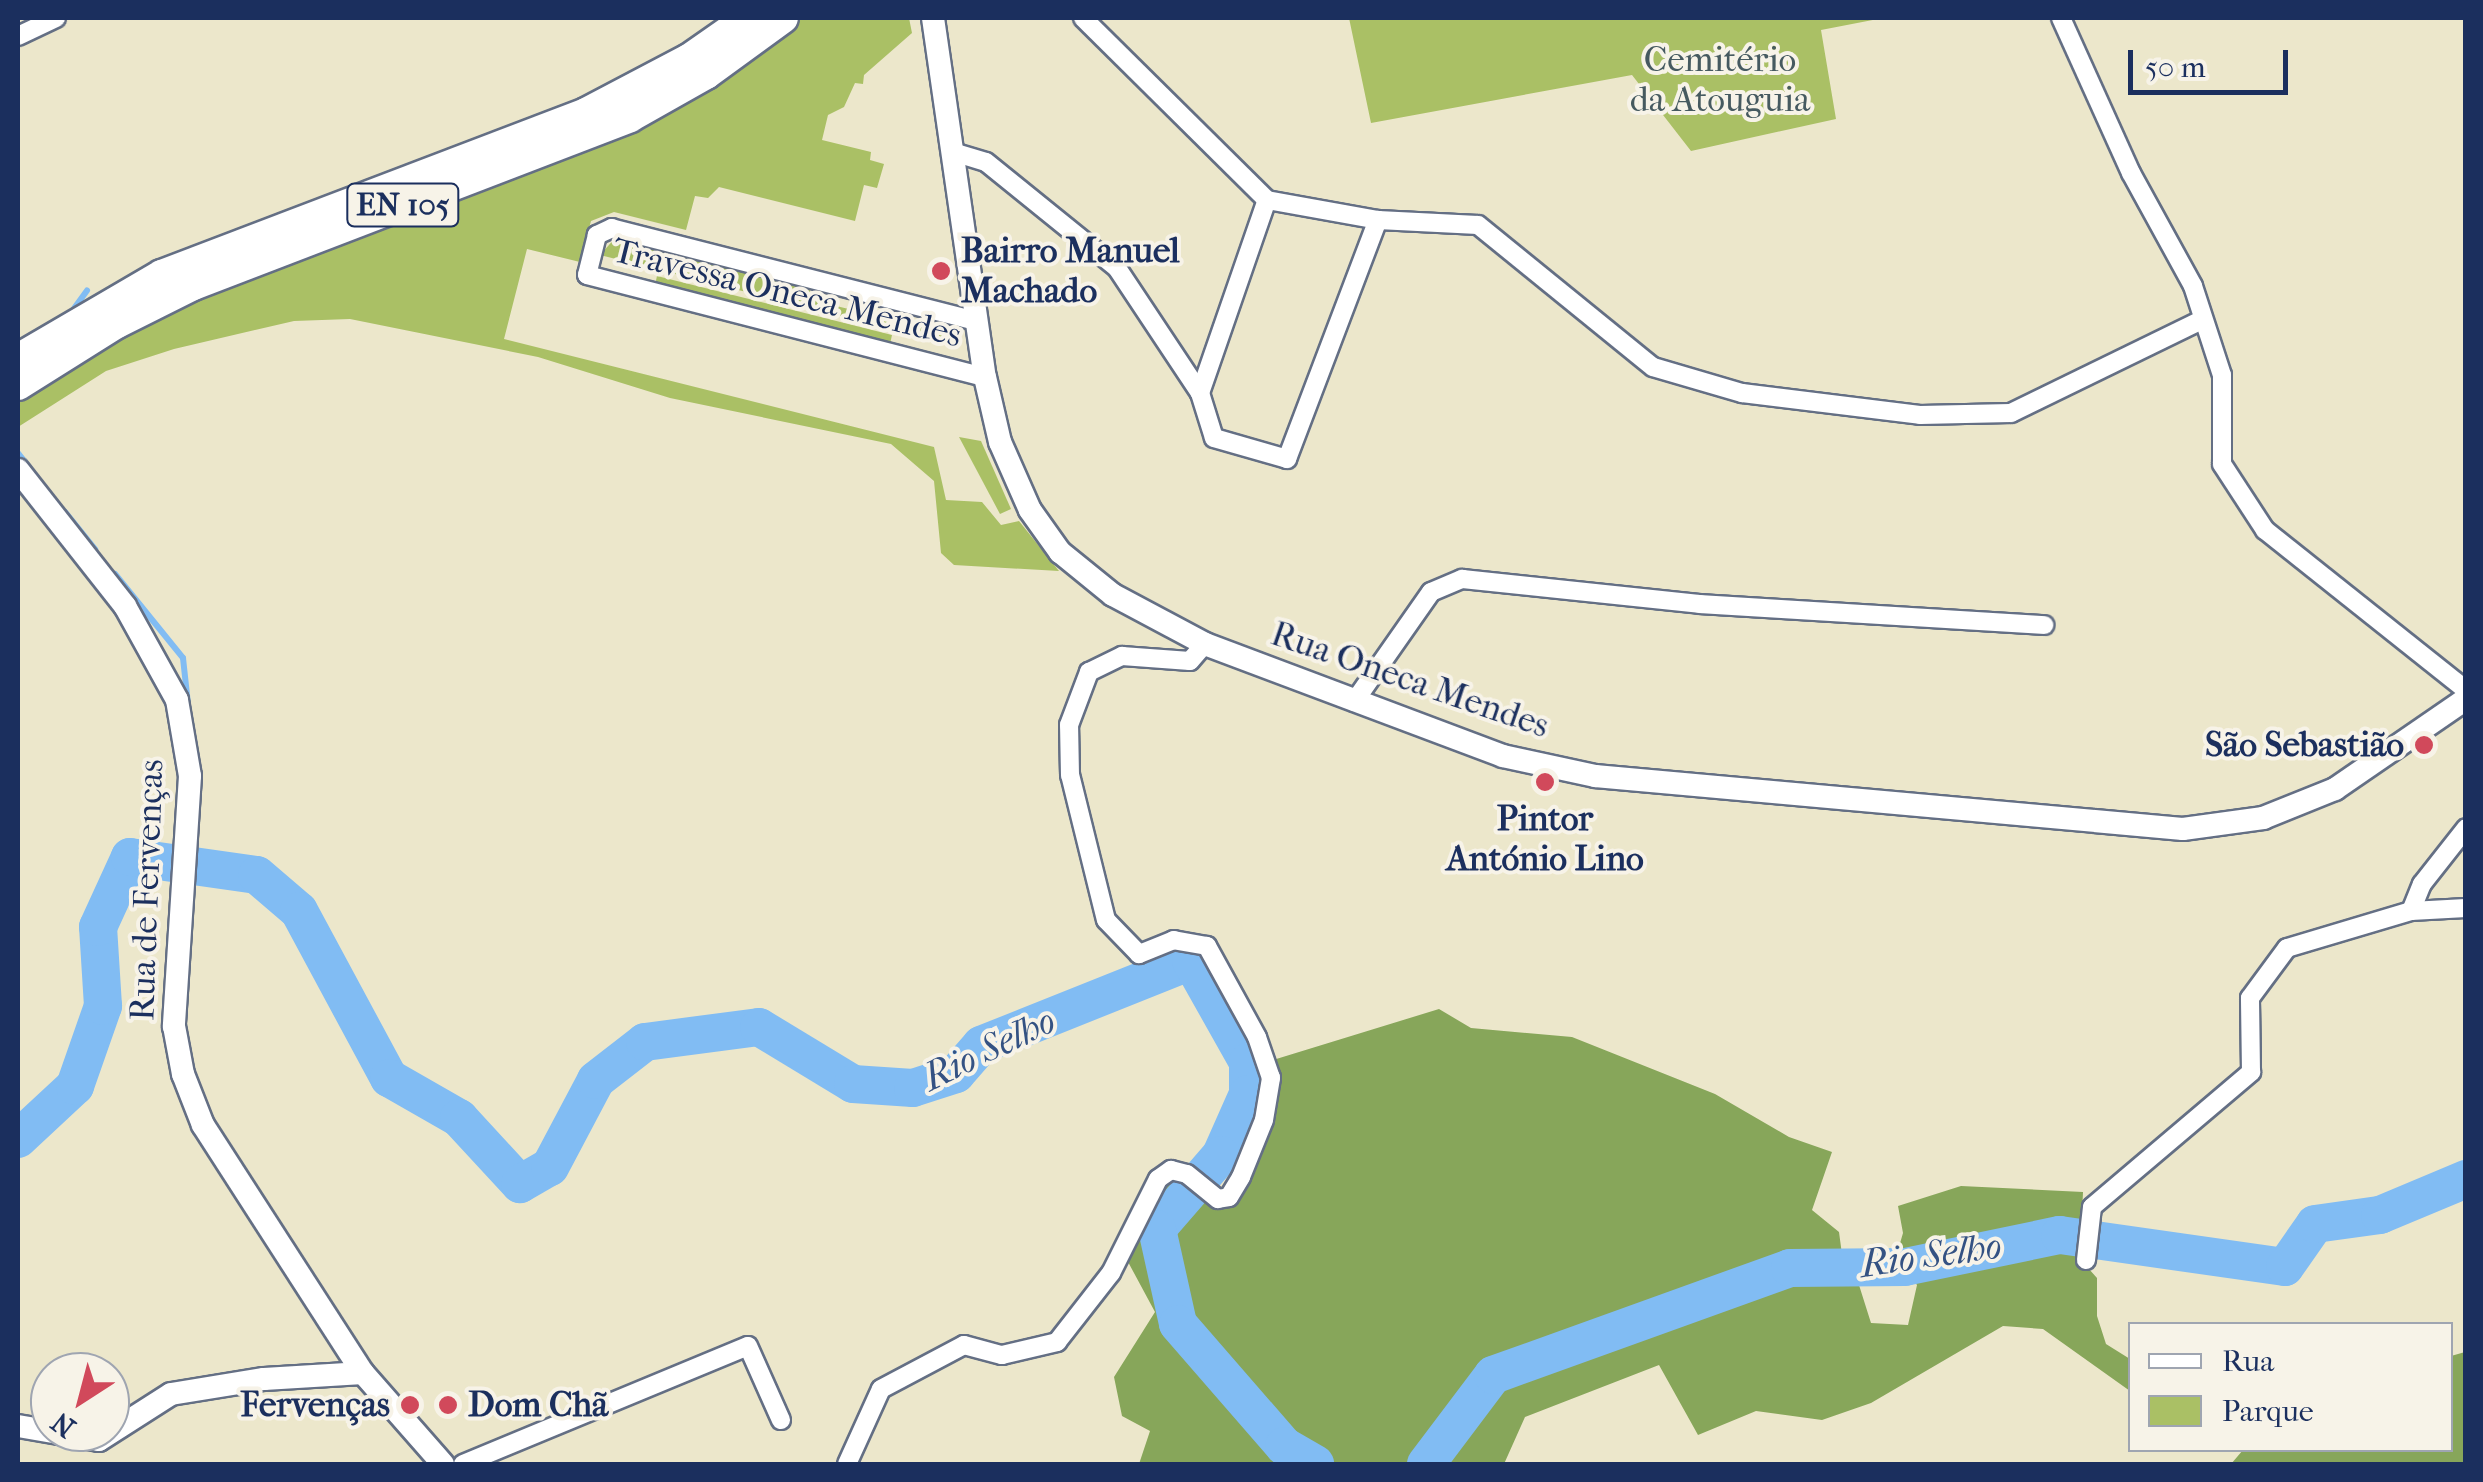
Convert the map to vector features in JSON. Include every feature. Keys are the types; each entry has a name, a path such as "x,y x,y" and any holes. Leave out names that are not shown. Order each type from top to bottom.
{"highway":[{"name":"EN 105","path":"18,359 176,269 586,114 689,59 748,18"},
{"name":"EN 105","path":"18,385 117,322 193,285 630,116 706,74 783,18"}],"street":[{"path":"18,36 56,18"},
{"name":"Rua Oneca Mendes","path":"933,18 984,377 1000,442 1030,510 1060,552 1113,595 1205,644 1503,756 1595,776 2182,828 2262,818 2335,789 2466,699"},
{"path":"1083,18 1267,200 1378,220 1478,225 1653,367 1742,393 1920,415 2012,413 2202,320"},
{"path":"2061,18 2131,174 2193,286 2222,376 2222,464 2265,530 2466,690"},
{"path":"953,152 986,162 1117,268 1200,392 1214,438 1287,459 1378,220"},
{"path":"1200,392 1267,200"},
{"name":"Travessa Oneca Mendes","path":"976,321 612,228 597,235 587,276 984,377"},
{"name":"Rua de Fervenças","path":"18,470 157,655 177,700 188,751 174,1026 183,1074 203,1125 363,1374 443,1464"},
{"path":"1354,702 1431,592 1462,579 1700,604 2044,625"},
{"path":"848,1464 881,1388 964,1345 1002,1355 1057,1342 1111,1273 1158,1178 1170,1170 1187,1174 1218,1199 1229,1197 1264,1120 1270,1078 1257,1037 1207,946 1174,940 1139,954 1106,920 1070,775 1069,725 1089,672 1122,656 1190,662 1205,644"},
{"path":"2411,911 2422,884 2466,828"},
{"path":"2086,1260 2092,1207 2251,1072 2250,998 2288,948 2411,911 2466,908"},
{"path":"464,1464 748,1346 781,1420"},
{"path":"18,1426 99,1440 171,1394 250,1380 363,1374"}],"green space":[{"path":"802,18 909,18 912,33 864,75 863,84 855,83 844,107 828,115 822,140 871,152 870,160 884,164 877,188 864,185 855,221 719,187 708,198 695,196 686,230 614,212 591,221 580,262 527,249 504,339 934,447 946,500 982,502 1001,525 1019,521 1059,571 954,565 941,553 934,481 891,444 670,398 538,357 350,319 294,321 174,349 106,371 18,427 18,400 104,341 290,259 563,159 647,121 742,66"},
{"name":"Cemitério da Atouguia","path":"1349,18 1883,18 1821,30 1836,119 1691,151 1632,75 1371,123"},
{"path":"617,236 811,287 808,299 954,335 955,345 600,255"},
{"path":"657,276 892,335 890,344 655,285"},
{"path":"959,437 981,441 1011,509 1000,514"},
{"path":"1439,1009 1471,1028 1572,1037 1715,1094 1789,1137 1832,1152 1812,1210 1839,1232 1845,1277 1859,1285 1871,1323 1908,1325 1917,1285 1896,1257 1903,1233 1898,1206 1961,1186 2083,1192 2080,1259 2097,1278 2097,1316 2106,1344 2128,1358 2128,1390 2043,1329 2003,1326 1871,1403 1822,1420 1756,1411 1698,1435 1659,1365 1525,1417 1504,1464 1139,1464 1150,1431 1122,1416 1114,1377 1155,1312 1127,1260 1163,1186 1179,1181 1210,1206 1226,1209 1248,1181 1273,1060"},
{"path":"2465,1352 2465,1464 2231,1464 2241,1452 2453,1452 2453,1355"}],"waterway":[{"path":"70,314 87,291"},
{"path":"18,453 29,467"},
{"path":"65,512 95,549"},
{"path":"115,574 183,658 188,704"},
{"name":"Rio Selho","path":"18,1139 75,1086 103,1006 98,927 130,857 257,875 299,911 389,1078 459,1118 520,1184 550,1167 596,1080 645,1042 759,1027 853,1084 913,1088 956,1074 981,1045 1191,961 1248,1062 1248,1094 1221,1155 1157,1229 1178,1324 1284,1446 1315,1464"},
{"name":"Rio Selho","path":"1426,1464 1493,1375 1790,1268 1905,1267 2060,1235 2285,1267 2315,1224 2380,1215 2466,1179"}],"place":[{"name":"Bairro Manuel Machado","path":"941,271"},
{"name":"São Sebastião","path":"2424,745"},
{"name":"Pintor António Lino","path":"1545,782"},
{"name":"Fervenças","path":"410,1405"},
{"name":"Dom Chã","path":"448,1405"}]}
